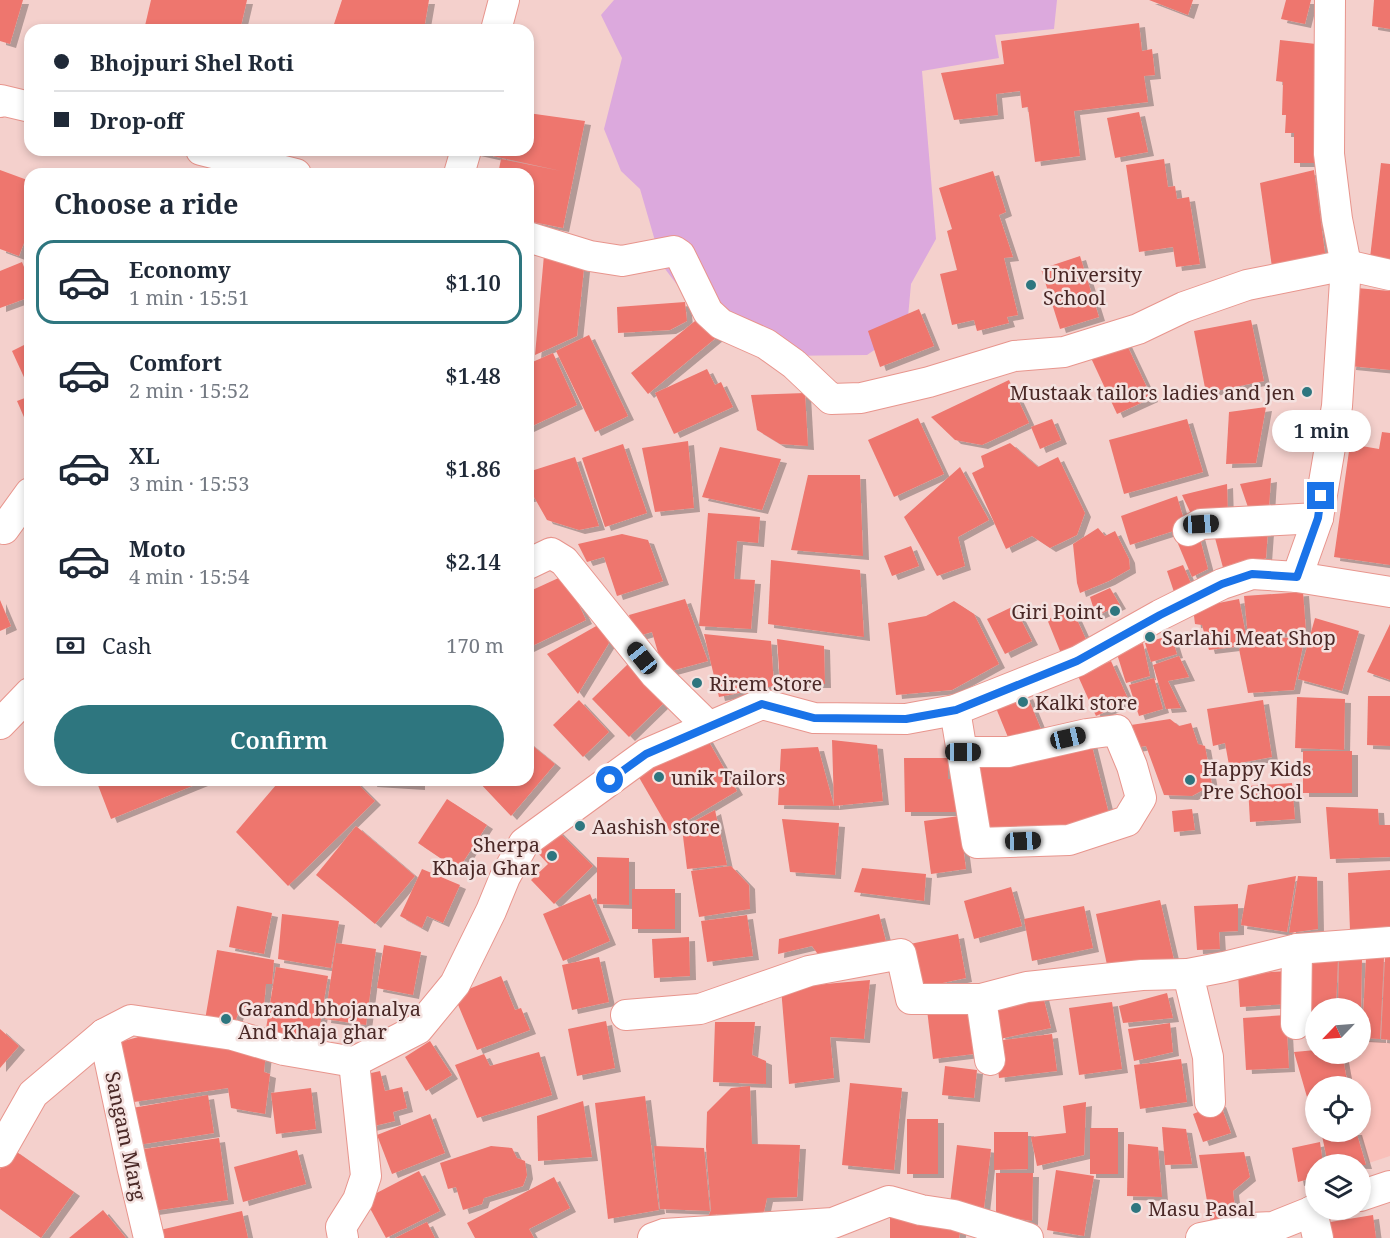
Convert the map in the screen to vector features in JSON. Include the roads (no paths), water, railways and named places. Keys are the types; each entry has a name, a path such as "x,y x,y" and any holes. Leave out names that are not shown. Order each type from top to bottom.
{"street":[{"path":"498,24 504,0"},
{"path":"1297,577 1318,518 1337,406 1346,265 1337,219 1329,154 1330,0"},
{"path":"0,100 24,106"},
{"path":"225,156 272,168"},
{"path":"534,239 591,256 622,261 674,251 680,255 708,312 714,318 721,324 766,344 794,364 831,399 861,398 883,393 929,382 1014,356 1064,352 1138,329 1184,307 1247,285 1346,265 1390,275"},
{"path":"4,529 24,501"},
{"path":"1188,531 1201,524 1318,518"},
{"path":"534,561 551,553 564,561 655,674 708,726"},
{"path":"0,1152 33,1094 104,1034 131,1020 233,1035 284,1050 354,1062 418,1029 455,984 505,877 524,843 646,754 762,704 814,718 906,719 956,710 1077,661 1222,584 1252,574 1297,577 1390,592"},
{"path":"0,724 24,699"},
{"path":"956,710 977,843 1069,840 1127,821 1141,798 1132,766 1117,730 1087,734 1008,752 963,752"},
{"path":"626,1015 700,1009 809,971 901,954 911,999 981,999 1027,987 1142,975 1188,974 1297,949 1390,942"},
{"path":"1296,1024 1297,949"},
{"path":"1188,974 1208,1058 1210,1102"},
{"path":"981,999 990,1060"},
{"name":"Sangam Marg","path":"104,1034 149,1238"},
{"path":"343,1238 341,1227 358,1200 366,1176 354,1062"},
{"path":"1371,1192 1390,1186"},
{"path":"653,1238 664,1234 832,1223 889,1201 921,1210 954,1215 1028,1238"},
{"path":"1201,1238 1250,1228 1273,1227 1311,1220"}],"place":[{"name":"University School","path":"1031,285"},
{"name":"Mustaak tailors ladies and jen","path":"1307,392"},
{"name":"Giri Point","path":"1115,611"},
{"name":"Sarlahi Meat Shop","path":"1150,637"},
{"name":"Rirem Store","path":"697,683"},
{"name":"Kalki store","path":"1023,702"},
{"name":"unik Tailors","path":"659,777"},
{"name":"Happy Kids Pre School","path":"1190,780"},
{"name":"Aashish store","path":"580,826"},
{"name":"Sherpa Khaja Ghar","path":"552,856"},
{"name":"Garand bhojanalya And Khaja ghar","path":"226,1019"},
{"name":"Masu Pasal","path":"1136,1208"}]}
